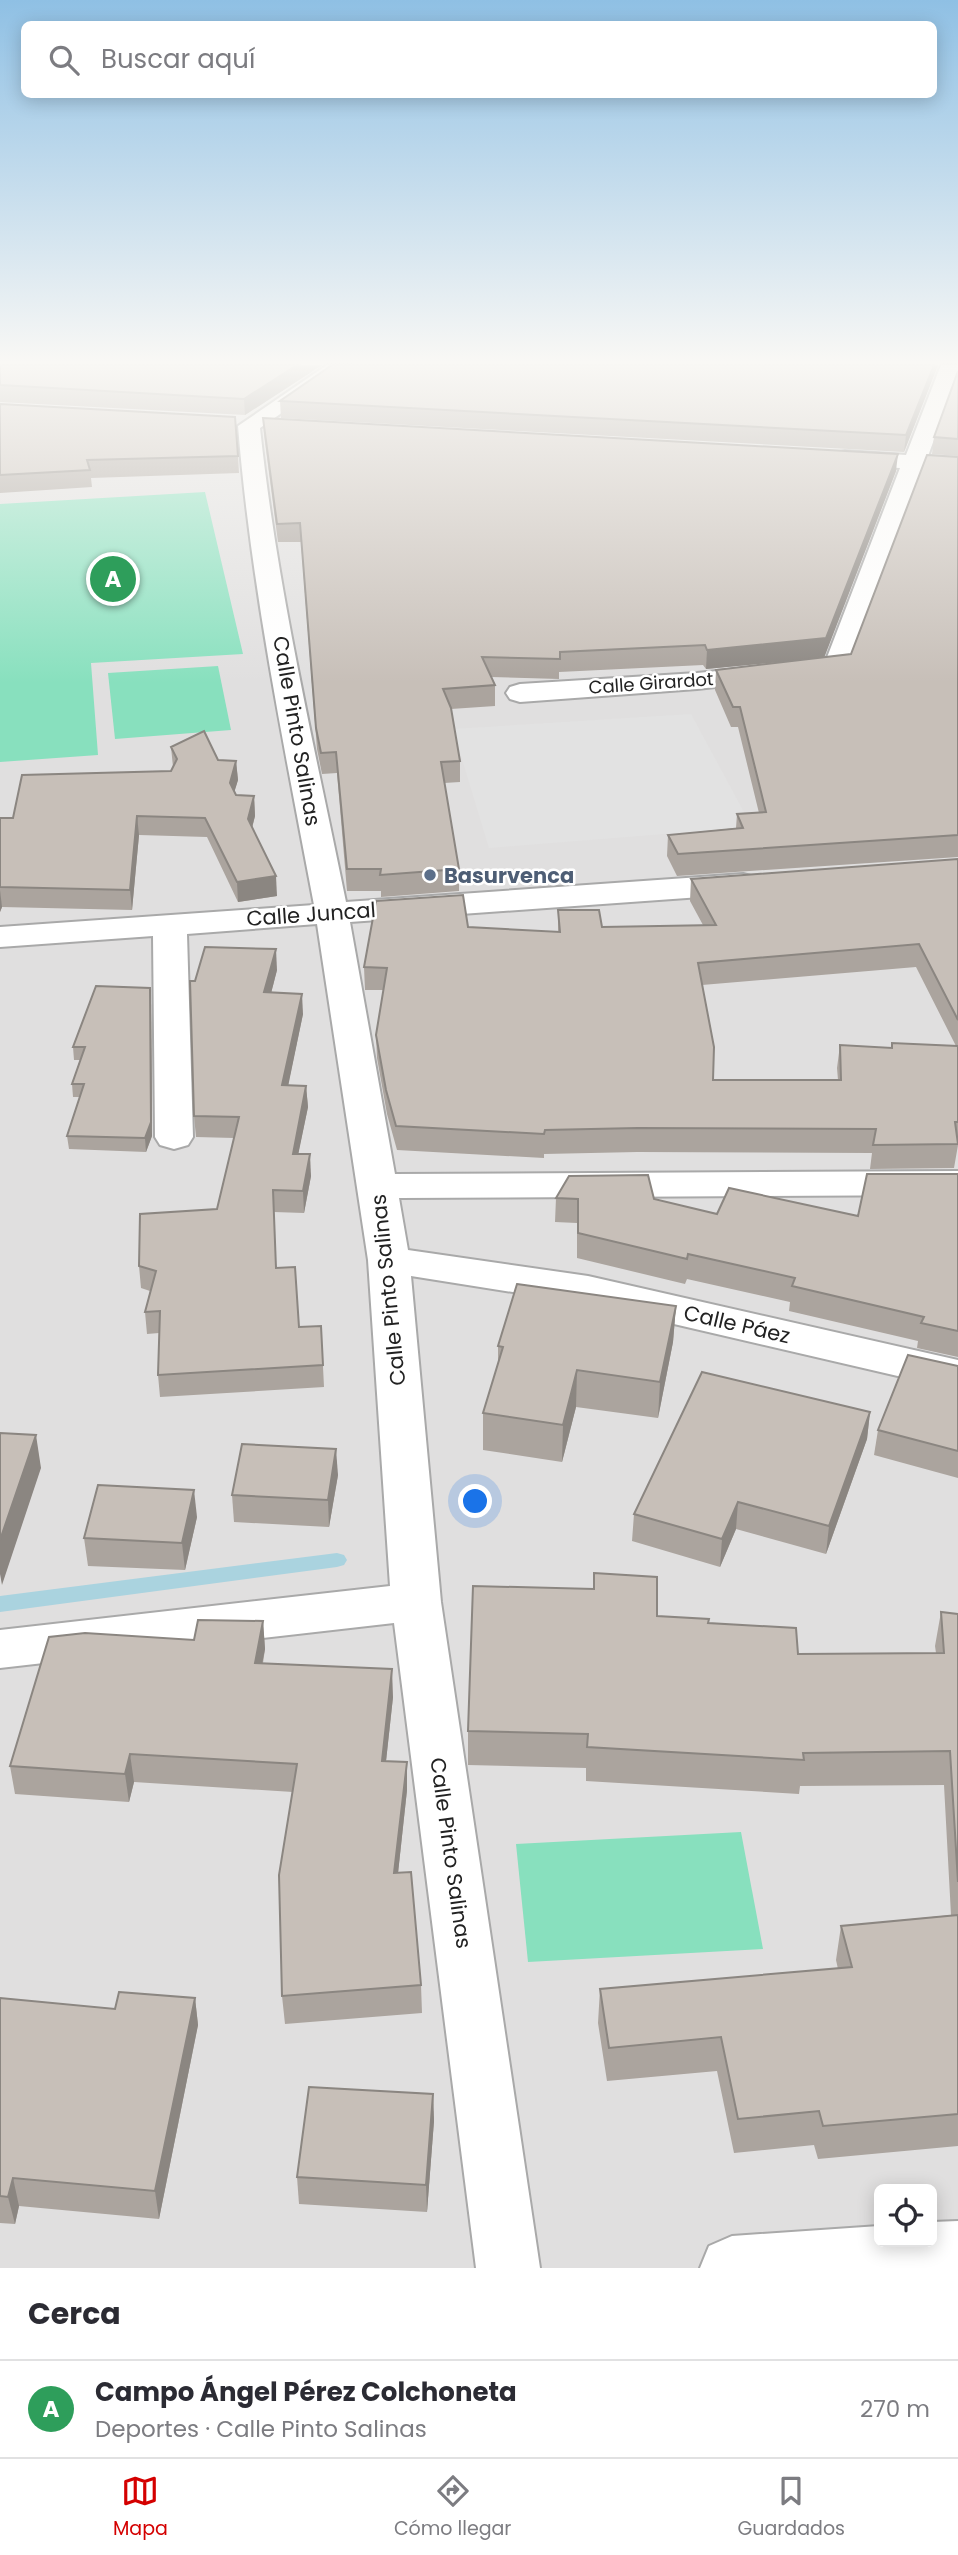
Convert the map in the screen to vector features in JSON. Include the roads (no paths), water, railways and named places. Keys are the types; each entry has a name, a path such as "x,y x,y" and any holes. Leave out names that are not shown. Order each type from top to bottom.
{"street":[{"name":"Calle Pinto Salinas","path":"249,471 332,913 390,1260 416,1602 508,2268"},
{"name":"Calle Girardot","path":"520,693 697,681 837,667 911,471"},
{"name":"Calle Juncal","path":"0,937 771,882"},
{"path":"170,925 174,1137"},
{"path":"377,1186 958,1183"},
{"name":"Calle Páez","path":"390,1260 588,1290 958,1375"},
{"path":"0,1649 416,1602"},
{"path":"732,2268 958,2252"}],"waterway":[{"path":"0,1604 337,1560"}],"place":[{"name":"Campo Ángel Pérez Colchoneta","path":"113,579"},
{"name":"Basurvenca","path":"430,875"}]}
